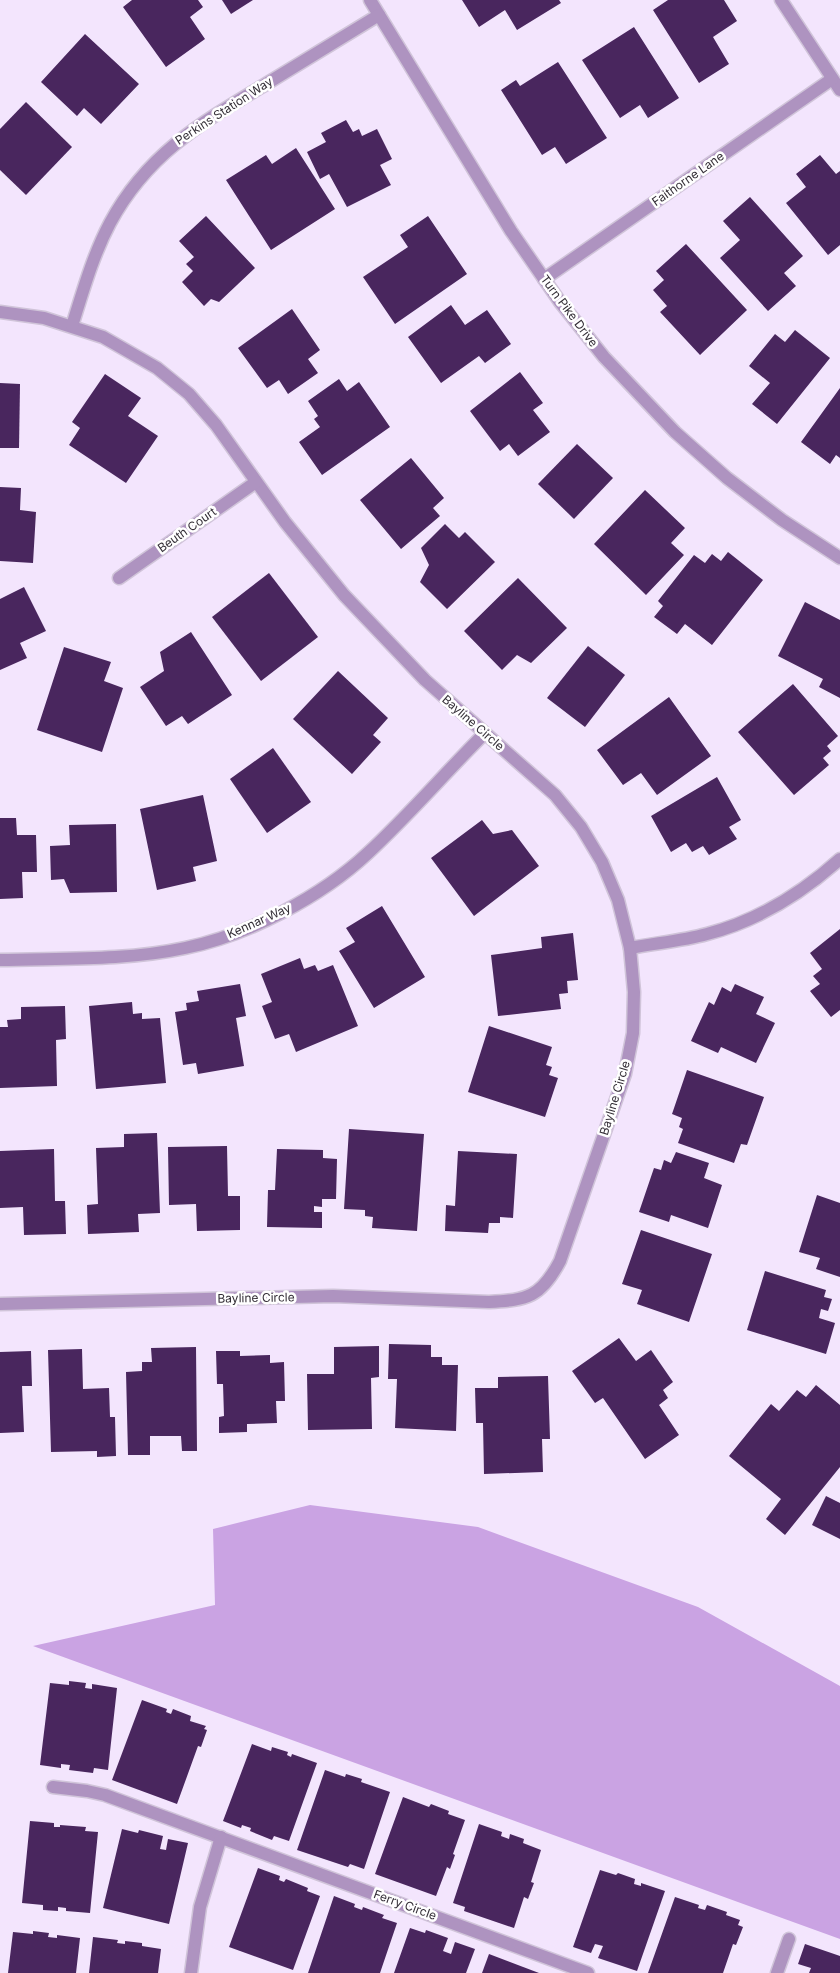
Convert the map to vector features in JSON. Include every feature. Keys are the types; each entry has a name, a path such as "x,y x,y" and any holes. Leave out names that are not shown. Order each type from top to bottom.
{"street":[{"name":"Turn Pike Drive","path":"370,0 511,231 544,279 604,357 675,432 727,478 782,520 840,558"},
{"path":"782,0 840,90"},
{"name":"Perkins Station Way","path":"72,326 98,247 110,222 136,183 161,155 206,120 379,15"},
{"name":"Faithorne Lane","path":"544,279 832,79"},
{"name":"Bayline Circle","path":"0,312 44,318 103,336 157,368 189,394 216,425 285,522 344,595 425,680 555,795 581,827 602,862 618,900 630,948 634,992 633,1033 625,1074 560,1261 550,1280 538,1292 525,1298 489,1302 333,1296 0,1304"},
{"name":"Beuth Court","path":"119,578 256,482"},
{"name":"Kennar Way","path":"0,960 124,957 186,948 226,936 283,913 335,880 368,853 484,734"},
{"path":"630,948 706,935 763,914 815,882 840,859"},
{"name":"Ferry Circle","path":"53,1787 104,1795 588,1973"},
{"path":"191,1973 200,1906 221,1838"},
{"path":"777,1973 789,1939"}],"shaded area":[{"path":"310,1505 478,1527 698,1607 840,1686 840,1939 33,1646 215,1605 213,1529"}],"building":[{"path":"132,0 198,0 203,7 190,17 205,39 166,67 123,7"},
{"path":"222,0 253,0 231,14"},
{"path":"462,0 559,0 561,3 517,30 505,10 479,27"},
{"path":"668,0 724,0 737,21 713,37 729,64 699,83 653,10"},
{"path":"634,27 679,98 648,118 640,105 620,118 582,60"},
{"path":"85,34 139,84 101,124 84,108 77,116 41,82"},
{"path":"558,62 607,138 566,164 555,147 542,155 501,90 516,80 520,86"},
{"path":"26,102 72,147 26,195 0,170 0,129"},
{"path":"346,120 353,132 359,129 362,136 377,129 392,159 380,165 391,185 347,207 329,174 320,179 307,152 326,142 321,133"},
{"path":"296,148 335,209 271,250 226,180 266,155 272,164"},
{"path":"820,155 836,174 840,171 840,245 828,255 786,203 806,187 796,174"},
{"path":"750,197 803,256 784,273 796,286 768,311 720,258 740,240 723,221"},
{"path":"206,216 255,268 219,302 211,299 204,306 182,282 193,271 186,264 194,257 179,241"},
{"path":"428,216 467,274 395,324 363,277 408,247 400,235"},
{"path":"686,244 747,310 700,355 660,312 667,306 653,290 664,280 656,271"},
{"path":"451,305 465,325 487,310 511,344 485,363 479,356 441,383 408,337"},
{"path":"292,309 320,350 308,359 318,373 288,394 279,380 267,388 238,348"},
{"path":"795,330 830,358 777,424 752,404 770,383 749,366 775,334 785,342"},
{"path":"520,372 543,403 533,410 550,432 518,456 509,444 500,451 470,411"},
{"path":"105,374 141,398 128,416 158,436 126,483 69,445 80,428 72,422"},
{"path":"339,379 347,391 359,382 390,427 322,475 299,442 320,427 314,419 318,416 308,401"},
{"path":"0,383 20,384 19,448 0,448"},
{"path":"840,388 840,458 836,455 830,464 801,442"},
{"path":"577,444 613,478 574,519 538,484"},
{"path":"411,458 444,498 433,508 440,516 401,549 360,500"},
{"path":"0,487 21,488 20,510 36,512 33,563 0,561"},
{"path":"645,490 685,528 671,543 684,555 646,595 594,544"},
{"path":"445,524 459,538 465,532 495,562 447,609 420,582 429,565 421,548"},
{"path":"728,552 763,580 712,645 685,624 677,634 654,617 663,606 658,601 694,555 705,563 712,554 721,561"},
{"path":"269,573 318,637 261,681 212,617"},
{"path":"518,578 567,628 531,663 517,655 502,670 464,631"},
{"path":"24,587 46,631 20,643 27,658 0,670 0,599"},
{"path":"805,602 840,620 840,698 819,687 823,679 778,656"},
{"path":"191,632 232,695 188,724 182,716 166,726 140,687 164,671 160,652"},
{"path":"588,646 625,675 585,727 547,698"},
{"path":"64,647 111,662 104,681 123,688 102,752 37,730"},
{"path":"338,671 388,718 373,735 381,742 352,774 293,719"},
{"path":"793,684 838,736 827,746 831,751 823,758 829,765 794,795 738,732"},
{"path":"669,697 711,756 657,795 641,773 623,785 597,750"},
{"path":"273,748 311,802 267,833 230,779"},
{"path":"717,777 741,820 729,827 737,839 709,855 703,846 692,852 686,843 671,852 651,816"},
{"path":"203,795 217,861 193,867 196,881 157,890 140,809"},
{"path":"0,818 16,818 17,835 36,835 37,872 22,872 23,898 0,899"},
{"path":"482,820 493,834 512,830 539,866 474,916 431,858"},
{"path":"116,824 117,892 70,893 64,879 51,880 50,846 70,845 69,825"},
{"path":"382,906 425,977 374,1008 339,951 355,942 346,928"},
{"path":"840,929 840,1010 831,1017 810,991 820,984 813,976 822,969 810,953"},
{"path":"573,933 578,980 567,981 568,993 559,994 561,1009 498,1016 491,955 542,948 541,937"},
{"path":"300,958 304,969 315,965 318,971 333,965 358,1026 296,1052 289,1034 275,1039 262,1006 272,1002 261,974"},
{"path":"240,984 246,1016 236,1018 244,1066 198,1074 196,1063 183,1065 175,1012 187,1010 186,1003 199,1001 197,991"},
{"path":"735,984 764,997 756,1014 775,1023 756,1063 721,1047 718,1053 691,1041 709,1002 714,1005 722,987 731,992"},
{"path":"132,1002 133,1014 142,1013 142,1019 160,1018 166,1083 96,1089 89,1006"},
{"path":"65,1006 66,1039 56,1040 57,1086 0,1088 0,1027 8,1027 7,1020 21,1019 21,1007"},
{"path":"489,1026 552,1047 546,1065 552,1067 549,1075 558,1078 545,1117 468,1092"},
{"path":"687,1070 764,1097 747,1145 741,1144 734,1163 678,1143 683,1129 679,1127 682,1118 672,1114"},
{"path":"349,1129 424,1134 417,1231 372,1228 373,1217 365,1216 365,1210 344,1209"},
{"path":"157,1133 160,1213 138,1214 139,1232 88,1234 87,1205 98,1204 96,1148 124,1147 124,1134"},
{"path":"227,1146 228,1196 240,1196 240,1230 197,1231 196,1204 169,1205 168,1147"},
{"path":"54,1149 55,1201 65,1201 66,1234 24,1235 23,1207 0,1208 0,1151"},
{"path":"277,1149 323,1150 323,1158 337,1159 336,1199 322,1199 322,1207 314,1206 314,1212 322,1212 322,1228 267,1227 268,1190 275,1190"},
{"path":"458,1151 517,1154 513,1218 500,1217 500,1223 489,1223 488,1233 445,1231 446,1205 455,1206"},
{"path":"676,1152 709,1163 704,1178 722,1185 708,1228 671,1215 669,1222 639,1212 654,1168 661,1170 664,1160 671,1163"},
{"path":"817,1195 840,1203 840,1277 816,1269 820,1258 799,1252"},
{"path":"641,1230 712,1254 689,1322 637,1304 642,1290 622,1284"},
{"path":"765,1271 826,1290 824,1297 832,1299 828,1311 821,1309 819,1318 835,1323 826,1354 747,1330"},
{"path":"619,1338 636,1361 651,1350 673,1382 663,1390 668,1398 659,1405 679,1435 645,1459 603,1398 595,1403 572,1371"},
{"path":"389,1344 431,1345 431,1357 442,1357 442,1365 458,1365 456,1431 395,1428 397,1379 388,1379"},
{"path":"379,1346 379,1377 371,1378 372,1429 308,1430 307,1374 334,1374 334,1347"},
{"path":"196,1347 197,1451 182,1451 181,1436 150,1436 150,1455 128,1455 126,1372 142,1371 142,1362 152,1362 151,1348"},
{"path":"82,1349 83,1389 109,1388 110,1417 115,1417 116,1456 97,1457 97,1451 51,1452 48,1350"},
{"path":"31,1351 32,1386 22,1386 24,1432 0,1433 0,1352"},
{"path":"216,1351 240,1351 240,1356 270,1355 270,1363 284,1362 285,1401 276,1401 277,1423 247,1424 247,1432 219,1433 219,1417 224,1416 223,1384 217,1384"},
{"path":"548,1376 550,1439 542,1439 543,1472 484,1474 483,1423 476,1423 475,1388 498,1388 498,1377"},
{"path":"816,1385 840,1405 840,1467 785,1535 766,1519 781,1499 729,1456 771,1404 779,1411 797,1390 806,1397"},
{"path":"826,1496 840,1503 840,1539 812,1525"},
{"path":"69,1681 86,1683 85,1688 92,1689 92,1684 117,1688 108,1770 94,1768 93,1773 69,1770 70,1765 61,1764 61,1768 40,1765 50,1683 69,1685"},
{"path":"142,1700 167,1709 166,1712 171,1714 173,1709 191,1716 190,1721 206,1726 204,1729 207,1730 201,1747 198,1746 177,1804 112,1780"},
{"path":"252,1744 271,1751 272,1747 288,1752 287,1755 291,1757 292,1754 317,1763 289,1841 274,1836 272,1840 250,1831 251,1828 242,1825 241,1828 223,1821"},
{"path":"325,1770 345,1777 346,1774 362,1779 361,1782 390,1792 364,1869 350,1864 348,1867 297,1850"},
{"path":"403,1797 429,1807 431,1804 449,1811 448,1814 465,1820 453,1854 455,1855 450,1869 447,1867 436,1896 375,1874"},
{"path":"30,1821 54,1823 54,1827 60,1827 60,1825 86,1827 85,1831 98,1832 90,1913 66,1911 66,1908 58,1907 58,1911 43,1910 43,1905 22,1903"},
{"path":"479,1824 502,1832 501,1836 509,1839 510,1834 524,1839 523,1843 541,1850 531,1882 534,1883 528,1899 524,1897 514,1928 464,1911 465,1907 453,1903"},
{"path":"122,1829 138,1833 139,1830 163,1836 160,1849 166,1850 168,1839 188,1843 169,1924 103,1908"},
{"path":"258,1868 280,1876 279,1880 284,1882 286,1879 308,1888 307,1891 320,1896 293,1970 229,1947"},
{"path":"600,1870 616,1875 618,1873 635,1879 634,1884 641,1886 641,1883 665,1891 637,1971 598,1958 603,1946 595,1944 591,1953 573,1947"},
{"path":"334,1896 355,1904 354,1907 362,1910 363,1907 384,1915 382,1918 397,1923 380,1973 308,1973"},
{"path":"675,1897 699,1905 698,1908 705,1910 707,1905 727,1912 726,1915 740,1920 738,1925 743,1927 736,1945 733,1944 723,1973 648,1973"},
{"path":"410,1928 425,1933 426,1930 448,1938 443,1951 451,1954 455,1942 475,1949 466,1973 394,1973"},
{"path":"33,1931 49,1933 48,1937 57,1938 57,1935 80,1938 76,1973 8,1973 13,1932 33,1934"},
{"path":"93,1937 118,1940 117,1943 125,1944 125,1941 142,1943 142,1946 161,1949 158,1973 89,1973"},
{"path":"805,1944 840,1956 840,1973 809,1973 811,1968 798,1964"},
{"path":"489,1954 539,1973 482,1973"}]}
